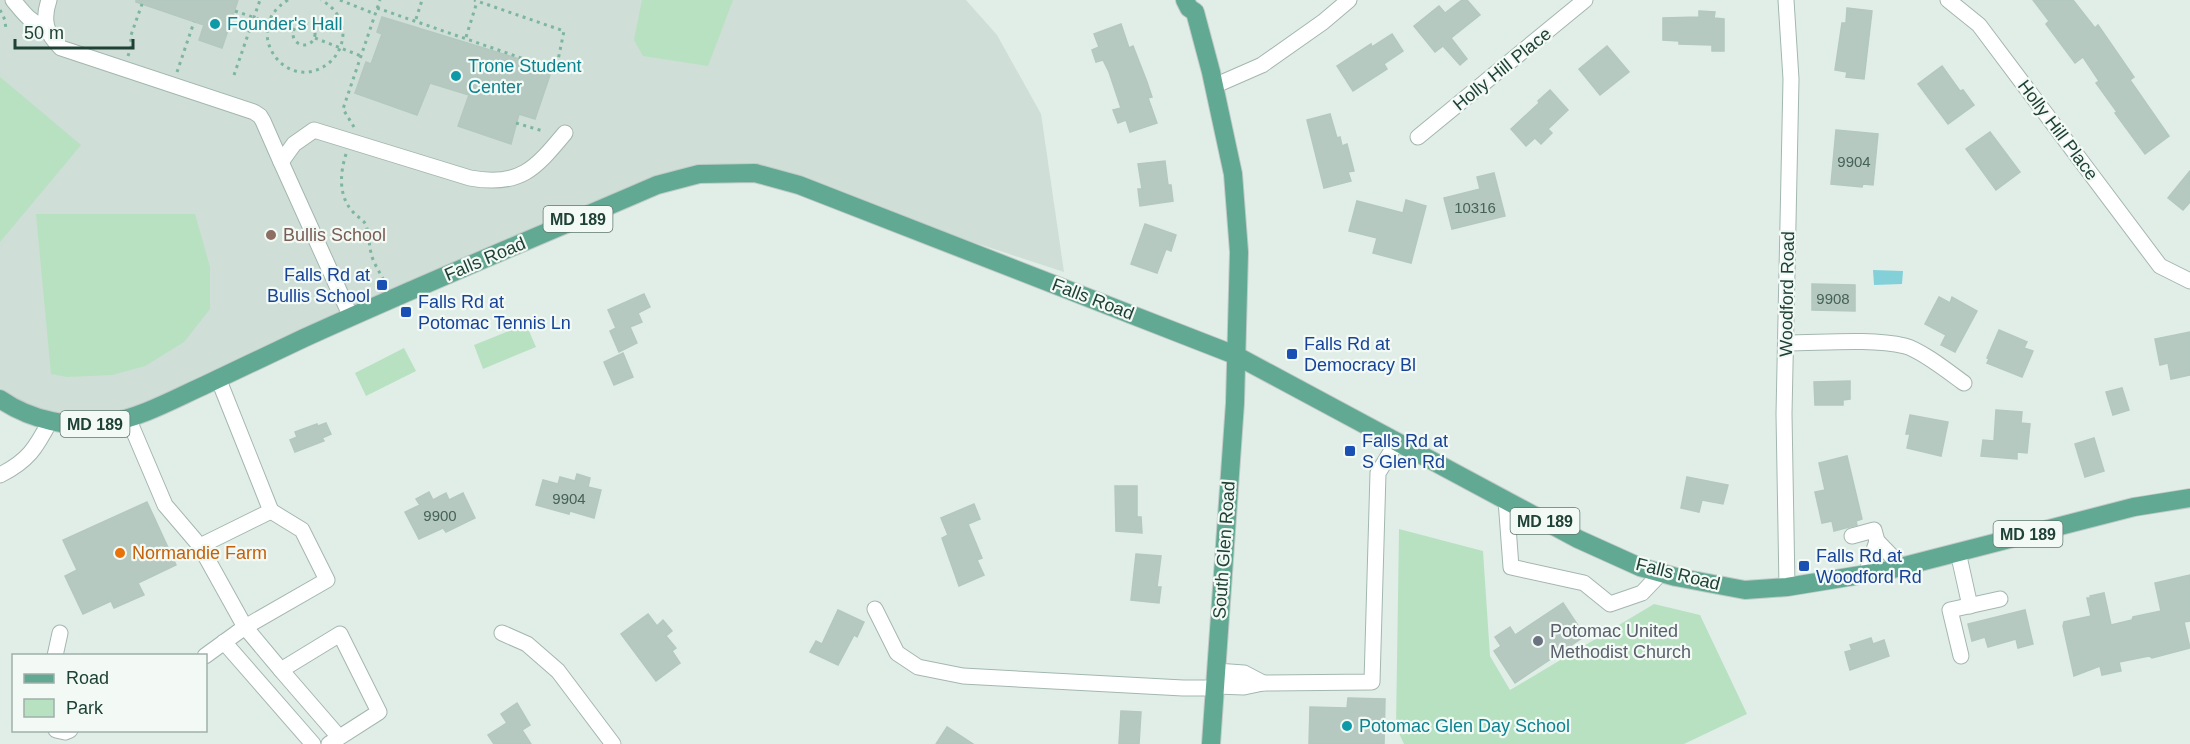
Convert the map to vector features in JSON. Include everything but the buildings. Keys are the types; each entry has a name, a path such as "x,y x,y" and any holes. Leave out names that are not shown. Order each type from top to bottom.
{"main road":[{"name":"South Glen Road","path":"1185,0 1189,8 1195,12 1214,86 1234,185 1239,252 1235,403 1211,744"},
{"name":"Falls Road","path":"0,399 31,415 50,421 81,425 107,423 128,418 393,298 657,185 699,174 755,173 799,185 1235,355 1578,539 1640,567 1661,573 1745,590 1787,587 1900,567 2134,507 2190,498"}],"street":[{"path":"12,0 29,19 46,27"},
{"path":"49,0 45,18 46,27 53,41 61,48 260,116 351,317"},
{"path":"1214,86 1262,65 1323,22 1349,0"},
{"name":"Holly Hill Place","path":"1418,137 1586,0"},
{"name":"Woodford Road","path":"1786,0 1791,79 1784,414 1787,587"},
{"name":"Holly Hill Place","path":"1948,0 1979,25 2160,266 2190,281"},
{"path":"281,162 294,144 314,130 470,178 492,182 514,177 541,162 565,133"},
{"path":"1785,343 1878,343 1908,347 1964,383"},
{"path":"207,655 245,627 327,580 302,530 271,511 218,378"},
{"path":"128,418 165,505 200,546 245,627 281,670 334,741 379,712 340,634 281,670"},
{"path":"0,475 15,468 36,448 50,421"},
{"path":"875,609 897,652 918,666 963,676 1183,688 1215,682 1244,673 1263,683 1372,682 1378,473 1397,442"},
{"path":"1506,500 1511,567 1584,583 1610,604 1642,593 1661,573"},
{"path":"200,546 271,511"},
{"path":"1852,536 1874,530 1877,541 1900,567"},
{"path":"1866,574 1877,541"},
{"path":"1958,552 1970,606"},
{"path":"1961,656 1950,610 2000,599"},
{"path":"55,654 60,633"},
{"path":"502,633 527,644 558,671 613,744"},
{"path":"224,642 313,744"}],"path":[{"path":"234,75 260,0"},
{"path":"288,0 280,5 272,15 267,40 271,52 279,63 301,72 314,72 325,67 334,59 340,48 343,36 342,24 336,13 321,0"},
{"path":"340,0 375,14"},
{"path":"380,0 343,110 354,127 343,165 342,190 345,202 354,214 364,221 369,235 371,255 393,298"},
{"path":"416,19 422,0"},
{"path":"377,8 556,70 564,31 476,0 466,37"},
{"path":"124,69 132,44 130,38 142,4"},
{"path":"0,10 5,20 6,30"},
{"path":"235,10 254,19 293,31"},
{"path":"172,85 194,22"},
{"path":"293,31 300,24 307,23 313,27 315,38"},
{"path":"293,31 295,40 300,45 307,45 315,38"},
{"path":"315,38 361,56"},
{"path":"516,123 543,131"}],"shaded area":[{"name":"Bullis School","path":"0,0 966,0 997,35 1041,114 1064,272 799,185 699,174 186,394 81,425 0,399"}],"green space":[{"path":"642,0 733,0 708,66 643,56 634,40"},
{"path":"0,77 81,145 0,242"},
{"path":"36,214 195,214 210,267 210,309 184,342 145,366 112,375 67,377 51,374"},
{"path":"526,324 536,347 483,369 474,345"},
{"path":"404,348 416,371 366,396 355,373"},
{"path":"1399,529 1483,551 1490,656 1510,690 1654,604 1700,615 1747,714 1684,744 1404,744 1396,727"}],"water":[{"path":"1873,270 1903,271 1902,284 1874,285"}],"place":[{"name":"Founder's Hall","path":"215,24"},
{"name":"Trone Student Center","path":"456,76"},
{"name":"Bullis School","path":"271,235"},
{"name":"Falls Rd at Bullis School","path":"382,285"},
{"name":"Falls Rd at Potomac Tennis Ln","path":"406,312"},
{"name":"Falls Rd at Democracy Bl","path":"1292,354"},
{"name":"Falls Rd at S Glen Rd","path":"1350,451"},
{"name":"Normandie Farm","path":"120,553"},
{"name":"Falls Rd at Woodford Rd","path":"1804,566"},
{"name":"Potomac United Methodist Church","path":"1538,641"},
{"name":"Potomac Glen Day School","path":"1347,726"}]}
